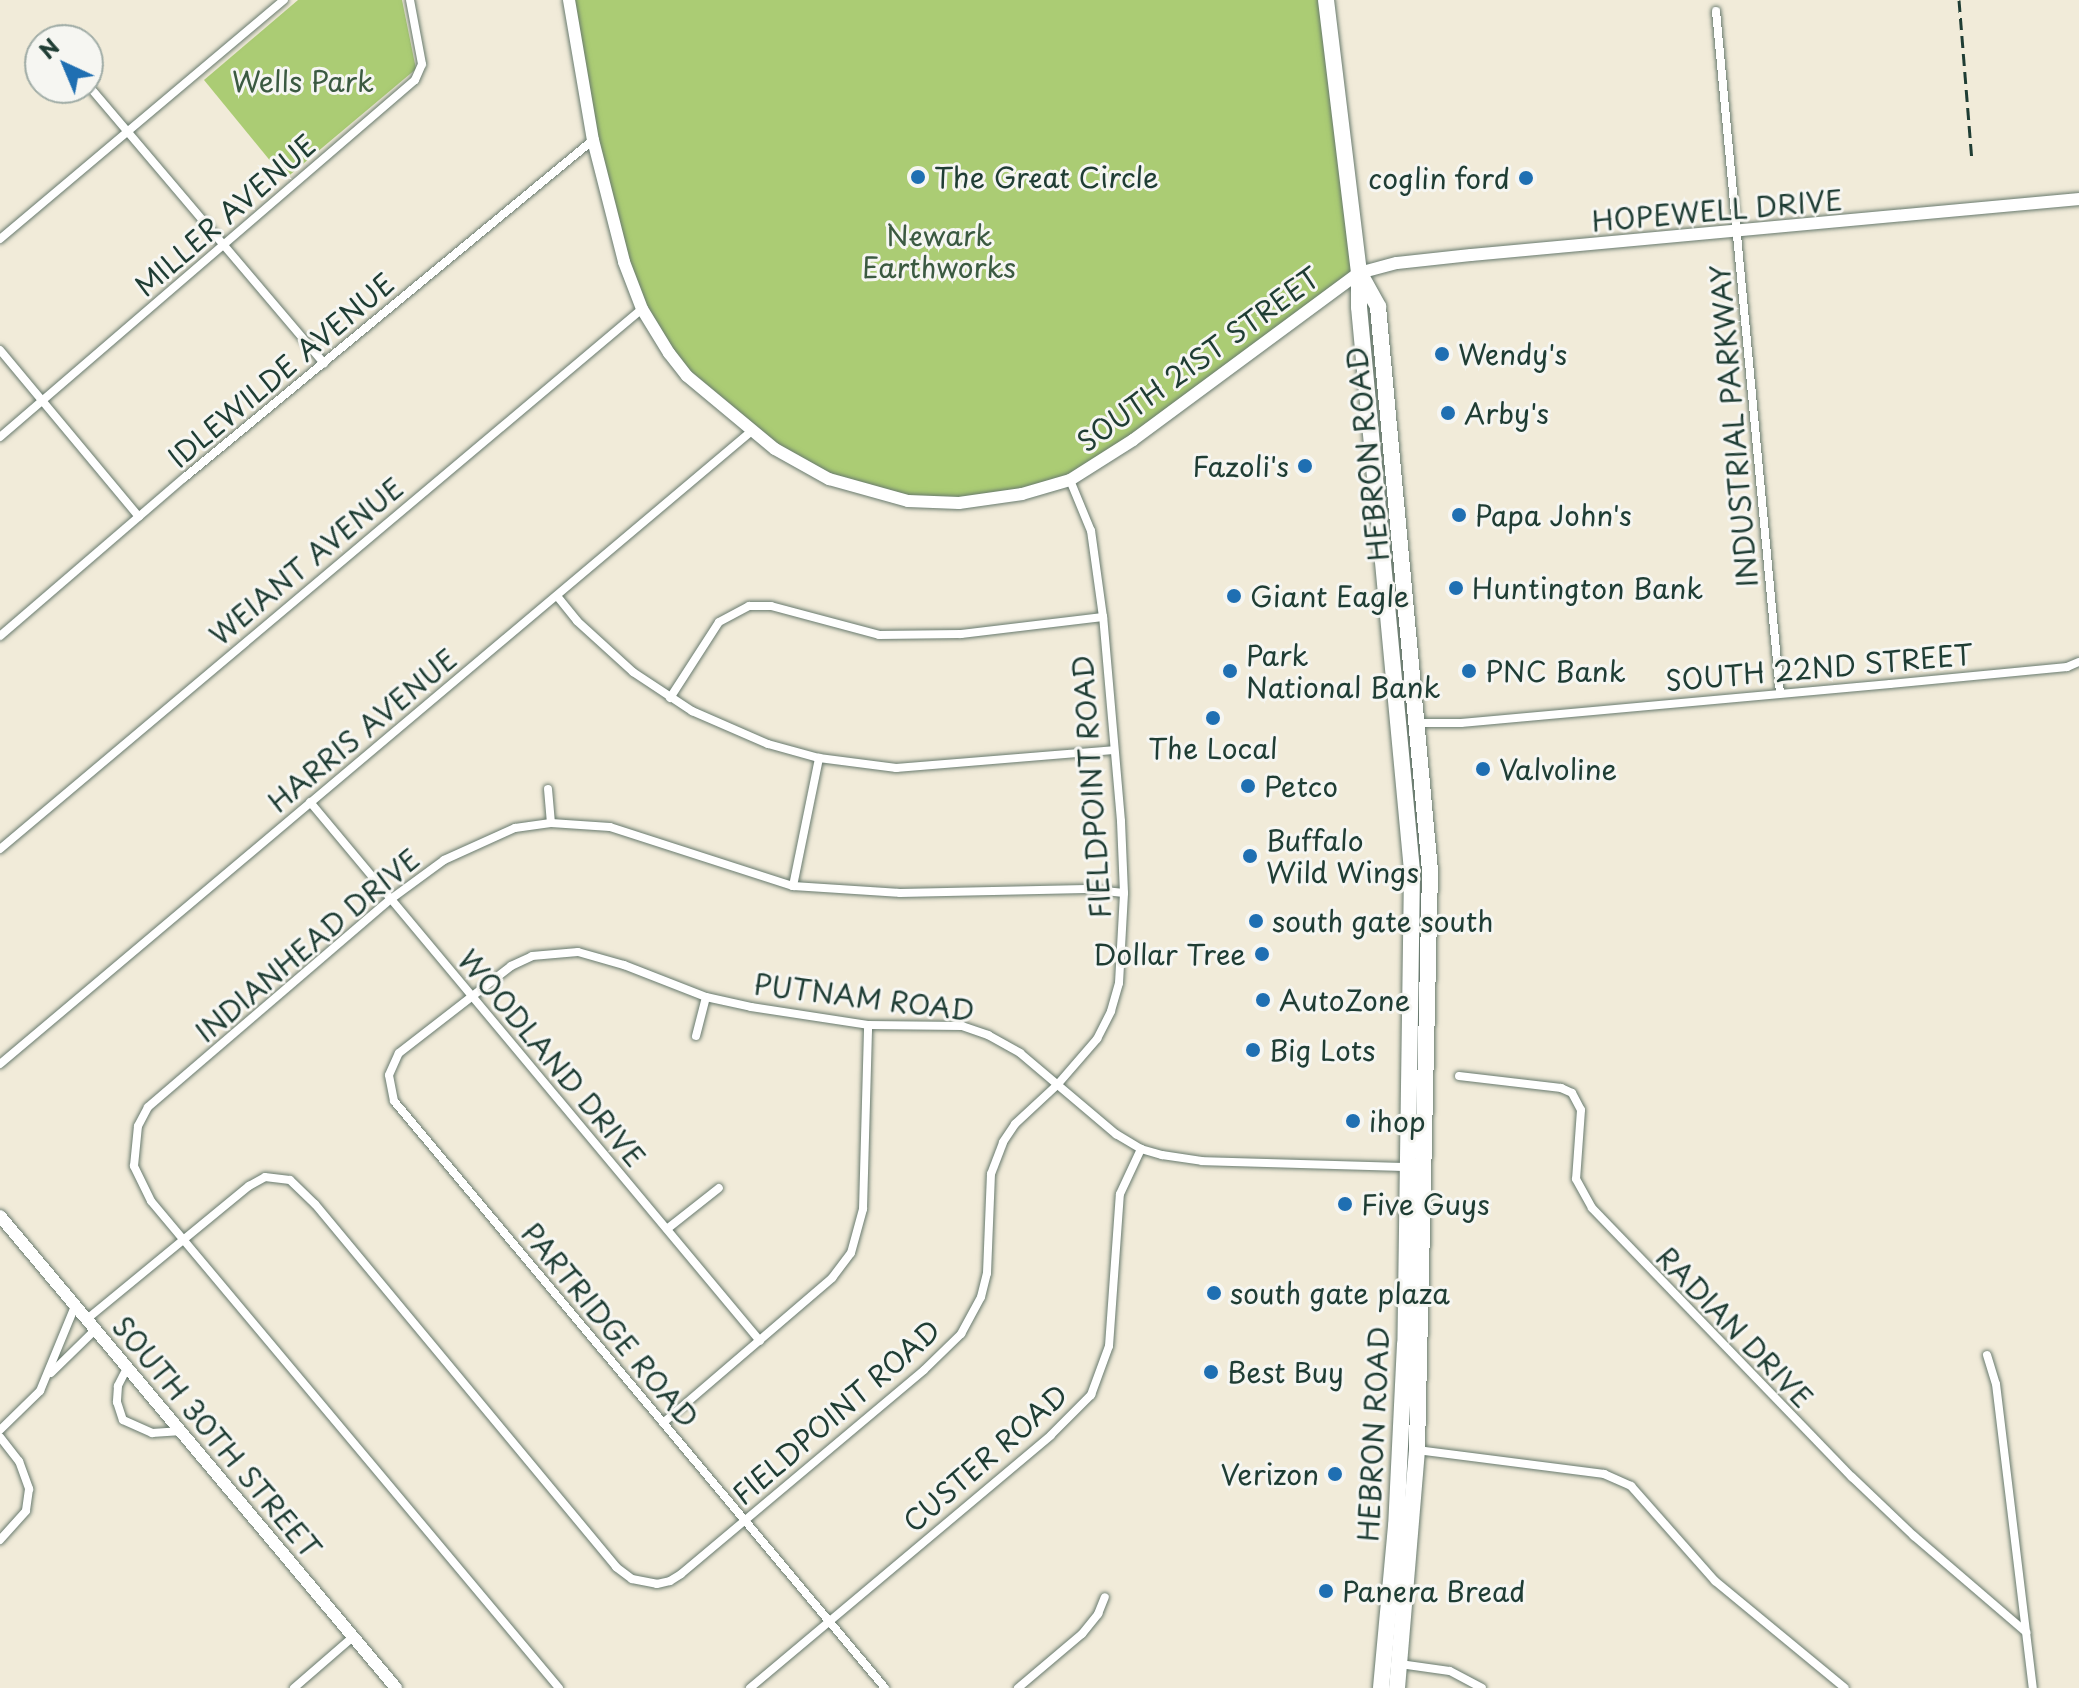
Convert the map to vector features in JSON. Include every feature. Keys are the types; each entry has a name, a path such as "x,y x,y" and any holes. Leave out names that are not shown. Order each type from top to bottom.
{"highway":[{"name":"HEBRON ROAD","path":"1326,0 1359,273 1359,307 1412,871 1401,1450 1381,1688"},
{"name":"HEBRON ROAD","path":"1359,273 1378,307 1428,853 1425,1168 1417,1450 1397,1688"},
{"path":"1390,628 1398,636 1405,702 1418,723"},
{"path":"1399,731 1413,753 1421,841 1428,853"}],"main road":[{"name":"SOUTH 21ST STREET","path":"569,0 593,140 624,262 642,309 687,376 775,449 808,469 857,489 908,501 959,503 1022,494 1070,480 1133,440 1359,273"},
{"name":"HOPEWELL DRIVE","path":"1359,273 1412,262 2079,199"},
{"name":"SOUTH 30TH STREET","path":"0,1216 126,1370 396,1688"}],"street":[{"path":"0,239 284,0"},
{"name":"MILLER AVENUE","path":"0,437 415,80 422,64 410,0"},
{"name":"INDUSTRIAL PARKWAY","path":"1716,11 1780,693"},
{"path":"104,103 324,363"},
{"name":"IDLEWILDE AVENUE","path":"0,636 593,140"},
{"name":"WEIANT AVENUE","path":"0,849 642,309"},
{"path":"0,350 139,517"},
{"name":"HARRIS AVENUE","path":"0,1064 753,430"},
{"name":"FIELDPOINT ROAD","path":"47,1377 91,1324 183,1240 265,1177 290,1180 315,1204 616,1567 632,1579 648,1583 670,1581 924,1370 965,1329 981,1297 987,1273 989,1191 997,1154 1015,1124 1058,1084 1097,1039 1111,1011 1119,983 1124,893 1121,821 1103,617 1091,531 1070,480"},
{"path":"557,596 605,649 670,698 724,727 819,758 896,768 1113,750"},
{"path":"670,698 719,622 749,606 771,606 879,635 961,634 1103,617"},
{"name":"SOUTH 22ND STREET","path":"1418,723 1461,723 2067,667 2079,662"},
{"path":"793,886 819,758"},
{"path":"548,789 551,823"},
{"name":"WOODLAND DRIVE","path":"310,802 760,1341"},
{"name":"INDIANHEAD DRIVE","path":"559,1688 151,1201 134,1166 138,1126 148,1107 391,899 444,860 515,828 583,823 635,832 705,860 793,886 900,893 1086,889 1124,893"},
{"name":"PUTNAM ROAD","path":"473,998 511,966 532,956 567,952 624,965 706,997 799,1017 868,1025 962,1026 1007,1043 1116,1134 1141,1149 1202,1161 1425,1168"},
{"path":"696,1036 706,997"},
{"name":"PARTRIDGE ROAD","path":"473,998 399,1053 389,1075 392,1098 885,1688"},
{"path":"663,1423 832,1278 856,1240 863,1209 868,1025"},
{"name":"RADIAN DRIVE","path":"1459,1076 1561,1088 1572,1093 1581,1110 1576,1179 1582,1196 1592,1208 1852,1477 1914,1536 2026,1632"},
{"name":"CUSTER ROAD","path":"750,1688 1051,1435 1091,1395 1109,1346 1120,1194 1141,1149"},
{"path":"667,1229 719,1188"},
{"path":"0,1430 31,1402 47,1377 75,1306"},
{"path":"1987,1355 1996,1384 2033,1688"},
{"path":"126,1370 118,1386 117,1402 123,1420 152,1433 178,1431"},
{"path":"0,1437 19,1461 29,1489 26,1511 0,1540"},
{"path":"1417,1450 1604,1474 1631,1486 1715,1581 1845,1688"},
{"path":"1018,1688 1082,1634 1098,1614 1105,1597"},
{"path":"294,1688 354,1636"},
{"path":"1400,1664 1450,1671 1482,1688"}],"green space":[{"name":"Wells Park","path":"298,0 402,0 416,69 285,179 204,80"},
{"name":"Newark Earthworks","path":"570,0 1326,0 1359,273 1070,480 936,503 808,469 669,353 622,258"}],"railway":[{"path":"1959,0 1972,160"}],"place":[{"name":"The Great Circle","path":"918,177"},
{"name":"coglin ford","path":"1526,178"},
{"name":"Wendy's","path":"1442,354"},
{"name":"Arby's","path":"1448,413"},
{"name":"Fazoli's","path":"1305,466"},
{"name":"Papa John's","path":"1459,515"},
{"name":"Huntington Bank","path":"1456,588"},
{"name":"Giant Eagle","path":"1234,596"},
{"name":"Park National Bank","path":"1230,671"},
{"name":"PNC Bank","path":"1469,671"},
{"name":"The Local","path":"1213,718"},
{"name":"Valvoline","path":"1483,769"},
{"name":"Petco","path":"1248,786"},
{"name":"Buffalo Wild Wings","path":"1250,856"},
{"name":"south gate south","path":"1256,921"},
{"name":"Dollar Tree","path":"1262,954"},
{"name":"AutoZone","path":"1263,1000"},
{"name":"Big Lots","path":"1253,1050"},
{"name":"ihop","path":"1353,1121"},
{"name":"Five Guys","path":"1345,1204"},
{"name":"south gate plaza","path":"1214,1293"},
{"name":"Best Buy","path":"1211,1372"},
{"name":"Verizon","path":"1335,1474"},
{"name":"Panera Bread","path":"1326,1591"}]}
